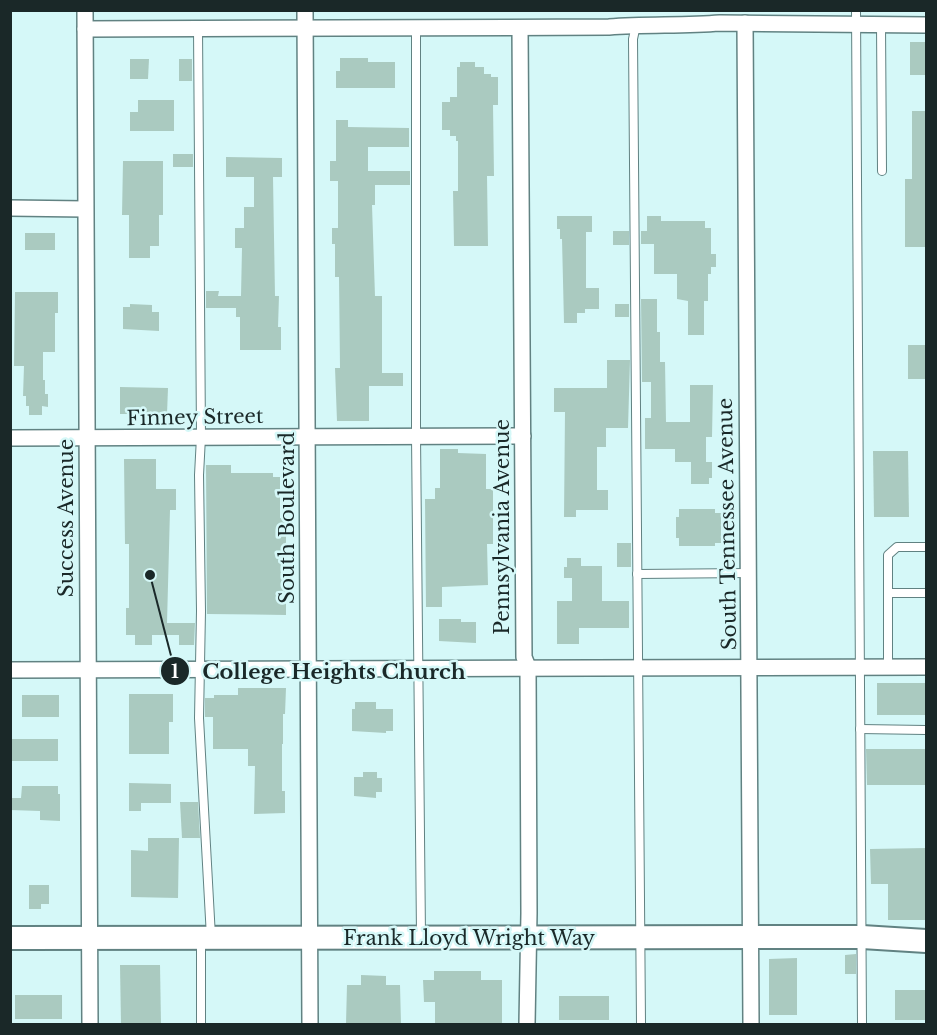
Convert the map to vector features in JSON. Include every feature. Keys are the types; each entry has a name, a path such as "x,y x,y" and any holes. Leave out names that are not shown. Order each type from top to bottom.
{"street":[{"name":"Success Avenue","path":"85,10 90,1024"},
{"name":"South Boulevard","path":"305,10 310,1024"},
{"path":"85,28 609,27 636,18 745,23 856,17 881,24 927,25"},
{"name":"South Tennessee Avenue","path":"745,23 751,1024"},
{"name":"Pennsylvania Avenue","path":"520,27 524,657 528,667 527,1024"},
{"path":"10,208 85,209"},
{"name":"Finney Street","path":"10,438 523,436"},
{"path":"10,670 927,667"},
{"name":"Frank Lloyd Wright Way","path":"10,938 862,937 927,941"}],"lane":[{"path":"856,17 862,1024"},
{"path":"636,18 633,39 641,1024"},
{"path":"881,24 882,171"},
{"path":"416,27 416,436 421,938"},
{"path":"198,28 201,437 199,718 206,938 201,1024"},
{"path":"888,667 888,555 897,547 927,547"},
{"path":"637,574 749,573"},
{"path":"888,593 927,593"},
{"path":"861,729 927,730"}],"building":[{"path":"910,42 927,42 927,75 910,75"},
{"path":"340,58 368,58 368,62 395,62 395,88 336,88 336,71 340,71"},
{"path":"130,59 149,59 148,79 130,79"},
{"path":"179,59 192,59 192,81 179,81"},
{"path":"460,62 475,62 475,67 484,67 484,74 498,77 498,105 493,105 494,176 487,176 488,246 454,246 453,191 458,191 458,141 456,141 456,136 450,136 450,130 442,130 442,102 450,102 450,97 457,97 457,67 460,67"},
{"path":"138,100 174,100 174,131 130,131 130,112 138,112"},
{"path":"912,111 927,111 927,247 905,247 905,179 912,179"},
{"path":"336,120 348,120 348,127 409,128 409,147 368,147 368,171 410,171 410,185 375,185 375,205 372,205 375,296 382,296 382,373 403,373 403,386 369,386 369,421 337,421 335,368 340,368 339,277 335,277 335,244 332,244 332,228 338,228 338,181 330,181 330,161 336,161"},
{"path":"173,154 193,154 193,167 173,167"},
{"path":"226,157 282,158 282,177 273,177 275,296 279,296 278,327 281,327 281,350 240,350 240,317 236,317 236,308 206,308 206,291 219,291 218,296 241,296 242,248 235,248 235,228 244,228 244,207 254,207 254,177 226,177"},
{"path":"123,161 163,161 163,215 159,215 159,246 150,246 150,258 129,258 129,215 122,215"},
{"path":"557,216 592,216 592,232 586,232 586,288 599,288 599,309 585,309 585,313 577,313 577,323 564,323 562,239 560,239 560,229 557,229"},
{"path":"647,216 661,216 661,221 705,221 705,228 711,228 711,254 716,254 716,267 711,267 711,274 708,274 708,301 704,301 704,335 688,335 688,301 677,299 677,274 654,274 654,244 641,244 641,231 647,231"},
{"path":"613,231 629,231 629,245 613,245"},
{"path":"25,233 55,233 55,250 25,250"},
{"path":"15,292 58,292 58,313 55,313 55,352 43,352 43,380 45,380 45,394 48,394 48,407 42,406 42,415 29,415 26,396 23,396 24,366 14,366"},
{"path":"641,299 657,299 660,362 665,362 666,422 690,422 690,385 713,385 712,437 706,437 706,462 712,462 712,478 709,478 709,484 691,484 691,462 675,462 675,449 645,449 645,418 651,418 651,382 642,382"},
{"path":"130,304 152,305 152,312 159,312 159,331 123,329 123,307 130,307"},
{"path":"615,304 629,304 629,317 615,317"},
{"path":"908,345 927,345 927,379 908,379"},
{"path":"607,360 630,360 628,428 606,428 606,447 597,447 597,490 608,490 608,510 576,510 576,517 564,517 565,412 554,412 554,388 607,388"},
{"path":"120,387 168,388 167,414 120,414"},
{"path":"440,449 458,449 458,453 486,454 486,489 493,489 493,544 487,544 488,585 442,587 442,607 426,607 425,499 435,499 435,488 440,488"},
{"path":"873,451 908,451 909,517 874,517"},
{"path":"124,459 156,459 156,489 176,489 176,510 170,510 167,623 195,623 194,645 179,645 179,635 152,635 152,645 135,645 135,635 126,635 126,608 129,608 129,544 125,544"},
{"path":"206,465 231,465 231,473 273,473 273,477 280,477 280,518 286,518 286,615 207,614"},
{"path":"679,509 715,509 715,513 721,513 721,543 715,543 715,546 679,546 679,538 676,538 676,517 679,517"},
{"path":"617,543 631,543 631,567 617,567"},
{"path":"567,558 581,558 581,566 602,566 602,601 629,601 629,628 579,628 579,644 557,644 557,601 572,601 572,578 564,578"},
{"path":"439,619 476,622 476,643 439,641"},
{"path":"877,683 927,683 927,715 877,715"},
{"path":"238,688 286,688 282,744 282,791 285,791 285,813 254,814 255,766 248,766 248,749 213,749 213,717 205,717 205,698 214,698 214,695 238,695"},
{"path":"129,694 173,694 173,722 169,722 169,754 129,754"},
{"path":"22,695 59,695 59,717 22,717"},
{"path":"355,702 376,702 376,709 393,709 393,731 386,731 386,733 352,731 352,709 355,709"},
{"path":"10,739 58,739 58,761 10,761"},
{"path":"866,749 927,749 927,785 867,785"},
{"path":"363,772 377,772 377,778 382,778 382,792 376,792 376,798 354,796 354,777 363,777"},
{"path":"129,783 171,784 171,803 141,803 141,811 129,811"},
{"path":"22,786 58,786 60,821 40,820 40,811 10,810 10,798 21,798"},
{"path":"180,802 198,802 200,838 182,838"},
{"path":"148,838 179,838 178,898 131,897 131,850 148,851"},
{"path":"927,848 927,920 888,920 888,884 871,884 870,849"},
{"path":"29,885 49,885 49,904 41,904 41,909 29,909"},
{"path":"856,954 856,974 845,974 845,955"},
{"path":"797,958 797,1015 769,1015 769,959"},
{"path":"120,965 160,965 161,1024 121,1024"},
{"path":"434,971 481,971 481,980 502,980 502,1024 435,1024 435,1002 424,1002 423,980 434,980"},
{"path":"361,975 386,976 386,985 400,985 401,1024 346,1024 347,985 361,985"},
{"path":"895,990 927,990 927,1020 895,1020"},
{"path":"15,995 62,995 62,1019 15,1019"},
{"path":"559,996 609,996 609,1020 559,1020"}],"place":[{"name":"College Heights Church","path":"150,575"}]}
